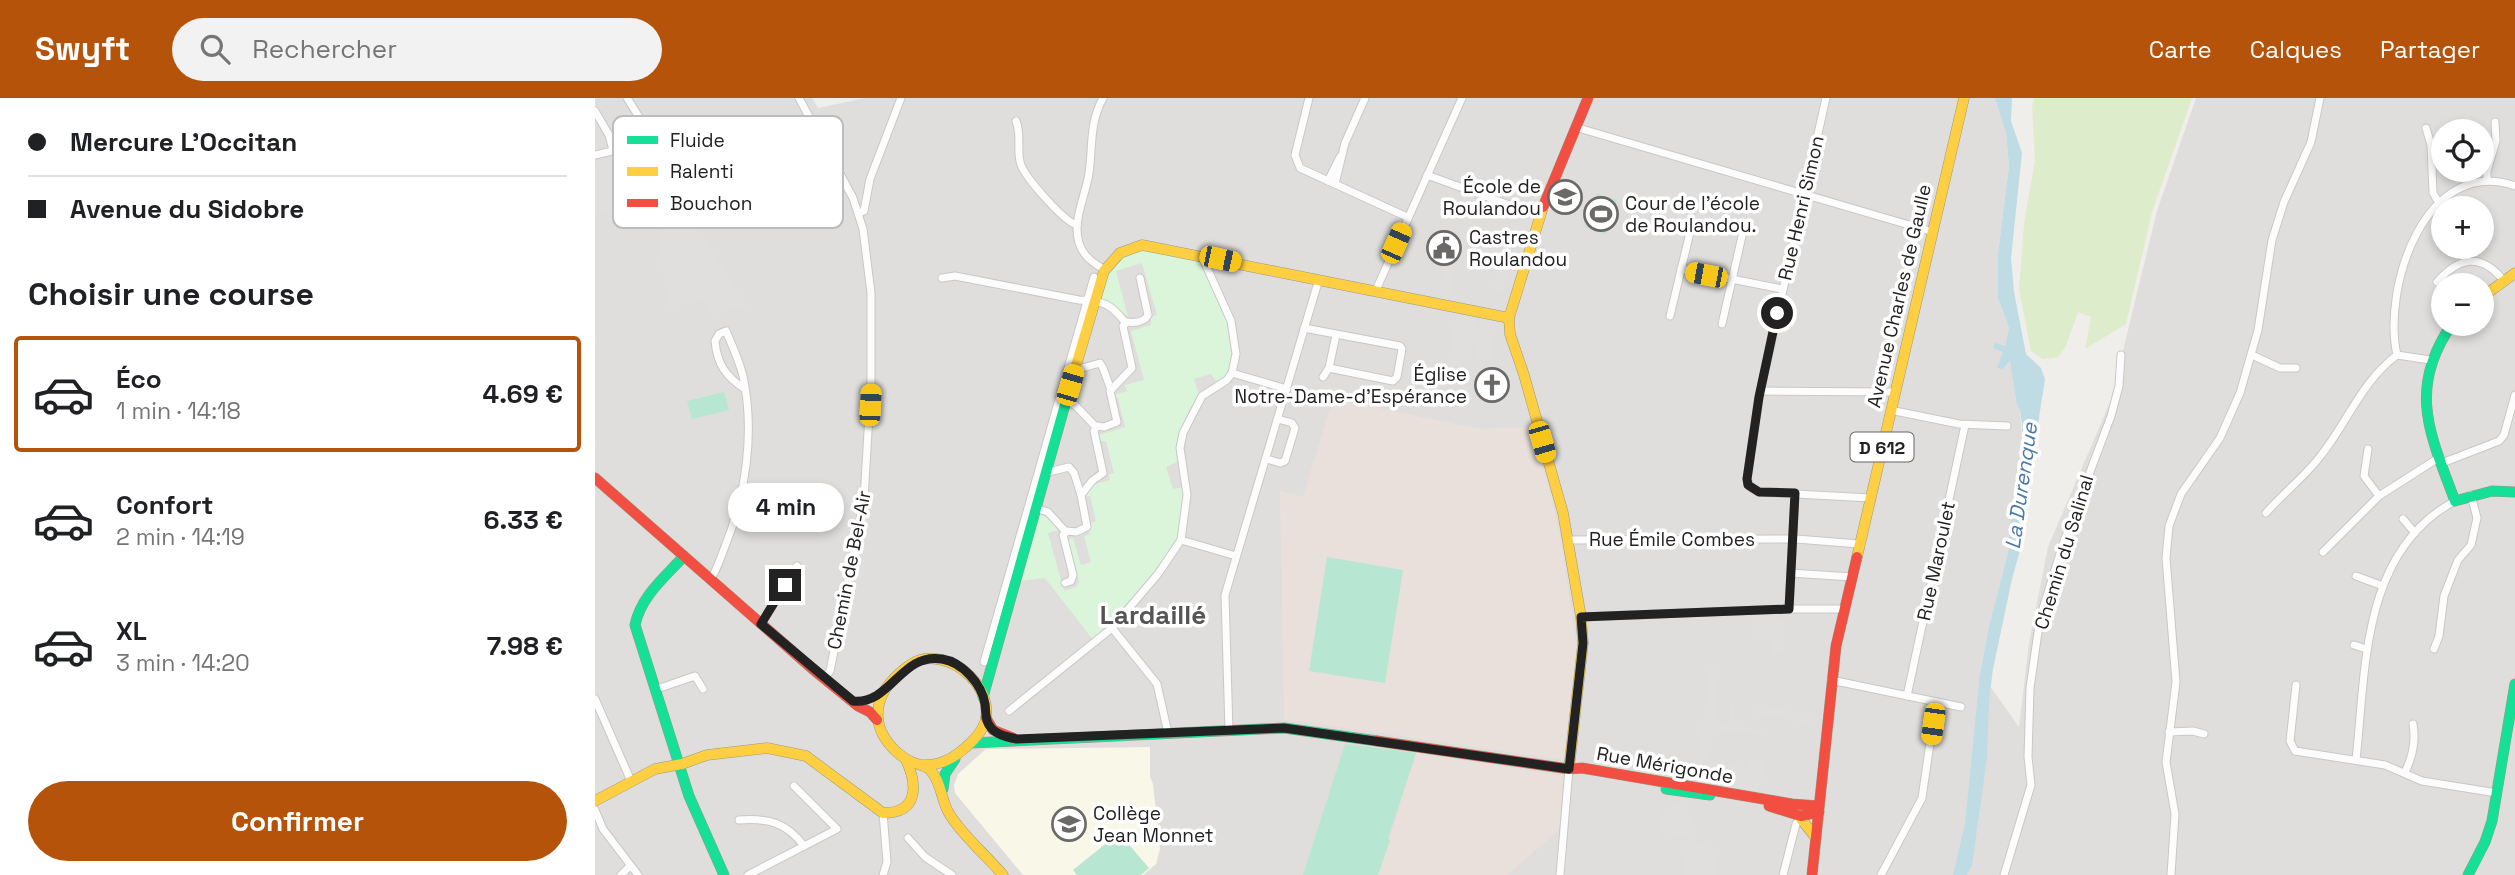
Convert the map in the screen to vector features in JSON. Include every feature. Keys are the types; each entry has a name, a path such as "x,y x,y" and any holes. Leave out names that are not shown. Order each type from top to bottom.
{"street":[{"path":"627,98 638,116"},
{"name":"Chemin de Bel-Air","path":"799,98 809,116"},
{"path":"859,213 864,211 870,178 901,98"},
{"path":"1103,98 1093,127 1089,172 1077,225 1079,244 1084,254 1091,262 1105,270"},
{"path":"1309,98 1295,157 1303,171 1407,217"},
{"path":"1331,182 1365,98"},
{"path":"1376,290 1462,98"},
{"path":"1560,875 1583,643 1581,617 1563,513 1510,334 1509,317 1540,216 1588,98"},
{"name":"Rue Henri Simon","path":"1826,98 1760,391 1747,479 1748,485 1759,492 1870,498"},
{"name":"Avenue Charles de Gaulle","path":"1812,875 1831,680 1844,610 1964,98"},
{"path":"2171,875 2175,825 2166,767 2176,682 2167,567 2169,526 2185,488 2225,430 2240,393 2252,355 2272,240 2284,202 2311,142 2320,98"},
{"path":"595,111 609,135 613,150 595,155"},
{"path":"1016,121 1022,167 1062,215 1077,225"},
{"path":"2494,148 2495,122"},
{"path":"1574,127 1933,232"},
{"path":"2426,128 2431,145 2435,196"},
{"path":"1427,175 1540,216"},
{"name":"Chemin de Bel-Air","path":"824,678 829,671 865,487 872,314 866,248 859,213 843,179"},
{"path":"2450,196 2461,189 2484,182"},
{"path":"2493,182 2515,186"},
{"path":"2397,355 2394,320 2402,271 2419,228 2431,213"},
{"path":"1670,316 1692,224"},
{"path":"1722,324 1742,236"},
{"path":"1017,739 997,733 988,725 983,697 989,658 1091,301 1105,270 1118,254 1130,247 1147,244 1509,317"},
{"path":"1009,710 1112,628 1158,574 1181,540 1187,495 1179,448 1183,433 1202,396 1227,380 1232,373 1236,347 1233,327 1203,261 1204,256"},
{"path":"2445,273 2453,265 2469,262 2491,268 2504,281"},
{"path":"1681,270 1782,289"},
{"path":"2494,288 2515,273"},
{"path":"942,278 955,276 1108,305 1125,322"},
{"path":"1032,508 1045,473 1063,400 1075,370 1094,276"},
{"path":"1125,322 1144,320 1148,315 1140,278"},
{"path":"1229,731 1224,599 1319,279"},
{"path":"1111,390 1132,368 1123,331 1125,322"},
{"path":"1304,328 1400,346 1402,354 1398,377 1395,380 1329,368"},
{"path":"711,578 730,535 747,458 745,389 738,359 726,331 719,334 715,341 716,351 725,374 745,389"},
{"path":"1323,377 1329,368 1336,335"},
{"path":"2443,336 2430,360 2425,403 2455,501"},
{"name":"Chemin du Salinal","path":"2004,875 2031,785 2028,757 2030,688 2040,618 2063,544 2111,416 2119,386 2121,355"},
{"path":"2252,355 2280,368 2297,368"},
{"path":"2266,513 2314,464 2381,367 2397,355 2430,360"},
{"path":"1063,400 1079,408 1096,427 1117,422 1111,390 1100,363 1075,370"},
{"path":"1232,373 1287,388"},
{"path":"1760,391 1894,392"},
{"path":"2323,552 2379,496 2441,460 2499,441 2504,435 2515,395"},
{"path":"1890,410 1965,425 2007,426"},
{"path":"1267,459 1280,463 1285,461 1295,428 1292,423 1278,419"},
{"name":"Rue Maroulet","path":"1907,696 1965,425"},
{"path":"1081,495 1092,481 1103,473 1094,436 1096,427"},
{"path":"2368,449 2364,476 2379,496"},
{"path":"1032,508 1048,512 1066,532 1076,532 1087,527 1074,473 1069,467 1045,473"},
{"path":"595,478 824,678 878,720"},
{"path":"2356,760 2366,649 2373,613 2399,555 2415,533 2439,510 2455,501 2492,491 2515,492"},
{"path":"1789,609 1795,493"},
{"path":"2434,649 2439,636 2444,596 2458,560 2471,545 2477,518 2471,495"},
{"path":"2403,519 2415,533"},
{"path":"1065,583 1071,581 1073,575 1063,539 1066,532"},
{"path":"1181,540 1236,556"},
{"name":"Rue Émile Combes","path":"1569,540 1792,540 1859,544"},
{"path":"684,556 643,601 636,616 637,631 657,689 678,765 721,873"},
{"path":"761,624 797,566"},
{"path":"1790,573 1851,577"},
{"path":"2356,576 2383,586"},
{"path":"1581,617 1789,609 1844,610"},
{"path":"1112,628 1157,684 1168,733"},
{"path":"2354,646 2366,649"},
{"path":"967,673 978,673 989,658"},
{"path":"853,701 871,700 882,693 903,671 925,659 949,660 967,673 983,697"},
{"path":"657,689 695,676 703,689"},
{"path":"1831,680 1961,706"},
{"path":"2468,875 2489,832 2515,684"},
{"path":"2296,685 2290,741 2292,748 2299,752 2385,765 2423,781 2497,793"},
{"path":"595,800 655,769 708,755 767,748 806,756 883,813 894,814 908,807 912,801 913,779 906,760 884,736 878,720 882,693"},
{"path":"1881,875 1922,798 1936,702"},
{"path":"596,705 631,781"},
{"path":"923,765 941,765 957,755 971,743 986,718"},
{"path":"2405,772 2411,759 2415,736 2413,724"},
{"path":"971,743 1168,733 1301,730 1569,769"},
{"path":"2169,732 2193,731 2204,734"},
{"path":"945,804 944,778 957,755"},
{"path":"906,760 931,770 950,814 1003,875"},
{"path":"913,779 923,765"},
{"name":"Rue Mérigonde","path":"1569,769 1608,772 1819,809"},
{"name":"Rue Mérigonde","path":"1569,769 1581,774 1765,805 1801,816"},
{"path":"748,875 837,829 794,786"},
{"path":"1801,816 1811,816 1819,809"},
{"path":"595,810 603,829 638,875"},
{"path":"883,813 887,862 883,875"},
{"path":"1801,816 1816,838"},
{"path":"1783,875 1796,824 1801,816"},
{"path":"739,820 762,818 793,831 804,846"},
{"path":"908,838 925,857 952,875"},
{"path":"621,875 631,866"}],"shaded area":[{"path":"595,98 812,98 818,108 865,98 1995,98 2006,133 2009,166 1998,254 1998,298 2009,328 2005,346 2014,372 2023,452 2012,504 2008,553 1980,672 2019,727 2029,643 2048,547 2111,400 2157,211 2196,98 2515,98 2515,875 595,875"},
{"path":"613,157 613,210 595,215 595,161"},
{"path":"656,228 698,228 747,307 710,314 703,301 669,306"},
{"path":"1450,238 1520,252 1518,263 1512,261 1508,264 1503,293 1493,288 1499,262 1503,265 1501,256 1496,253 1492,256 1460,250 1461,247 1454,252 1457,256 1449,298 1442,294 1440,290"},
{"path":"1456,316 1476,320 1470,350 1465,354 1462,367 1447,364"},
{"path":"1490,318 1497,322 1489,362 1478,360 1476,353 1482,327 1486,328"},
{"path":"1333,399 1480,429 1531,427 1560,535 1577,650 1564,760 1284,719 1280,491 1303,497"},
{"path":"1753,615 1764,615 1784,622 1782,634 1777,634 1777,640 1783,640 1782,652 1773,655 1771,640 1751,641"},
{"path":"1715,664 1720,664 1714,721 1729,725 1733,699 1737,726 1769,735 1713,729 1709,763 1747,767 1749,759 1766,761 1759,791 1688,780 1689,772 1697,772 1710,667 1715,667"},
{"path":"1754,704 1813,716 1811,724 1752,712"},
{"name":"Collège Jean Monnet","path":"1150,747 1150,777 1160,849 1156,864 1143,875 1023,875 955,793 954,785 958,774 986,749"},
{"path":"1416,753 1564,776 1559,830 1507,875 1378,875"},
{"path":"1671,805 1686,807 1685,814 1692,816 1694,843 1719,849 1716,875 1683,875 1688,838 1659,832 1662,817"}],"green space":[{"path":"2034,98 2192,98 2152,212 2126,324 2085,349 2091,317 2078,312 2066,346 2058,357 2043,359 2031,351 2019,289 2024,224 2035,160 2032,107"},
{"name":"Cour de l'école de Roulandou.","path":"1597,194 1617,200 1606,234 1586,227"},
{"path":"1146,248 1199,257 1225,314 1233,345 1233,360 1228,373 1217,382 1211,374 1194,379 1199,394 1182,426 1177,462 1166,467 1173,489 1183,487 1180,525 1174,544 1143,589 1093,640 1045,578 1020,581 1038,514 1050,518 1058,530 1048,533 1064,591 1076,587 1079,582 1067,540 1073,538 1081,565 1091,562 1084,536 1089,535 1091,523 1096,521 1090,496 1084,497 1094,484 1110,480 1109,474 1114,473 1106,441 1101,441 1099,435 1125,427 1118,398 1114,395 1127,391 1125,385 1144,380 1131,331 1151,325 1151,317 1157,315 1142,263 1116,271 1128,317 1111,303 1098,298 1113,264 1126,254"},
{"path":"724,392 729,410 692,419 687,401"},
{"path":"1327,557 1403,570 1385,683 1309,671"},
{"path":"1345,744 1416,753 1388,838 1390,840 1378,875 1303,875"},
{"path":"1119,833 1149,868 1141,875 1077,875 1073,870"}],"water":[{"name":"La Durenque","path":"1995,98 2012,98 2011,121 2022,153 2011,258 2014,292 2026,354 2041,368 2045,379 2027,495 2023,540 1993,669 1987,758 1972,865 1967,875 1953,875 1965,824 1980,673 2008,553 2012,504 2023,452 2022,424 2010,360 2003,369 1997,368 2003,352 1993,348 1995,343 2005,346 2009,328 1998,298 1998,254 2009,166 2006,133"}],"traffic: fast":[{"path":"2445,336 2430,370 2427,412 2431,433 2455,501 2492,491 2515,492"},
{"path":"983,697 1075,369"},
{"path":"684,556 648,596 635,625 689,796 724,875"},
{"path":"2468,875 2485,842 2492,821 2515,684"},
{"path":"971,743 1284,728 1377,741"},
{"path":"943,789 945,774 955,759"},
{"path":"1666,789 1710,795"}],"traffic: slow":[{"path":"1857,557 1964,98"},
{"path":"1543,207 1509,318 1510,334 1563,513 1581,617 1583,643 1569,769"},
{"path":"1075,369 1104,271 1120,253 1142,245 1509,318"},
{"path":"2494,288 2515,273"},
{"path":"923,765 941,763 956,755 977,736 985,722 984,698 978,686 960,668 936,659 914,662 890,683 879,707 880,727 899,754 931,771 950,815 1003,875"},
{"path":"595,801 655,769 682,764 707,755 767,748 806,756 883,813 895,812 909,803 912,796 912,779 906,760"},
{"path":"1798,815 1816,838"}],"traffic: jam":[{"path":"1543,207 1588,98"},
{"path":"595,478 815,671 877,720"},
{"path":"1812,875 1836,646 1857,557"},
{"path":"986,718 993,730 1013,738"},
{"path":"1377,741 1569,769 1582,768 1792,804 1819,806"},
{"path":"1769,806 1801,816 1819,812"}],"place":[{"name":"École de Roulandou","path":"1565,197"},
{"name":"Cour de l'école de Roulandou.","path":"1601,214"},
{"name":"Castres Roulandou","path":"1444,248"},
{"name":"Église Notre-Dame-d'Espérance","path":"1492,385"},
{"name":"Collège Jean Monnet","path":"1069,824"}],"district":[{"name":"Lardaillé","path":"1153,615"}],"route":[{"path":"785,585 761,624 853,701 875,698 903,671 918,661 941,658 957,664 979,689 986,707 988,725 997,733 1017,739 1284,728 1569,769 1583,643 1581,617 1789,609 1795,493 1759,492 1748,485 1747,479 1759,397 1777,313"}]}
